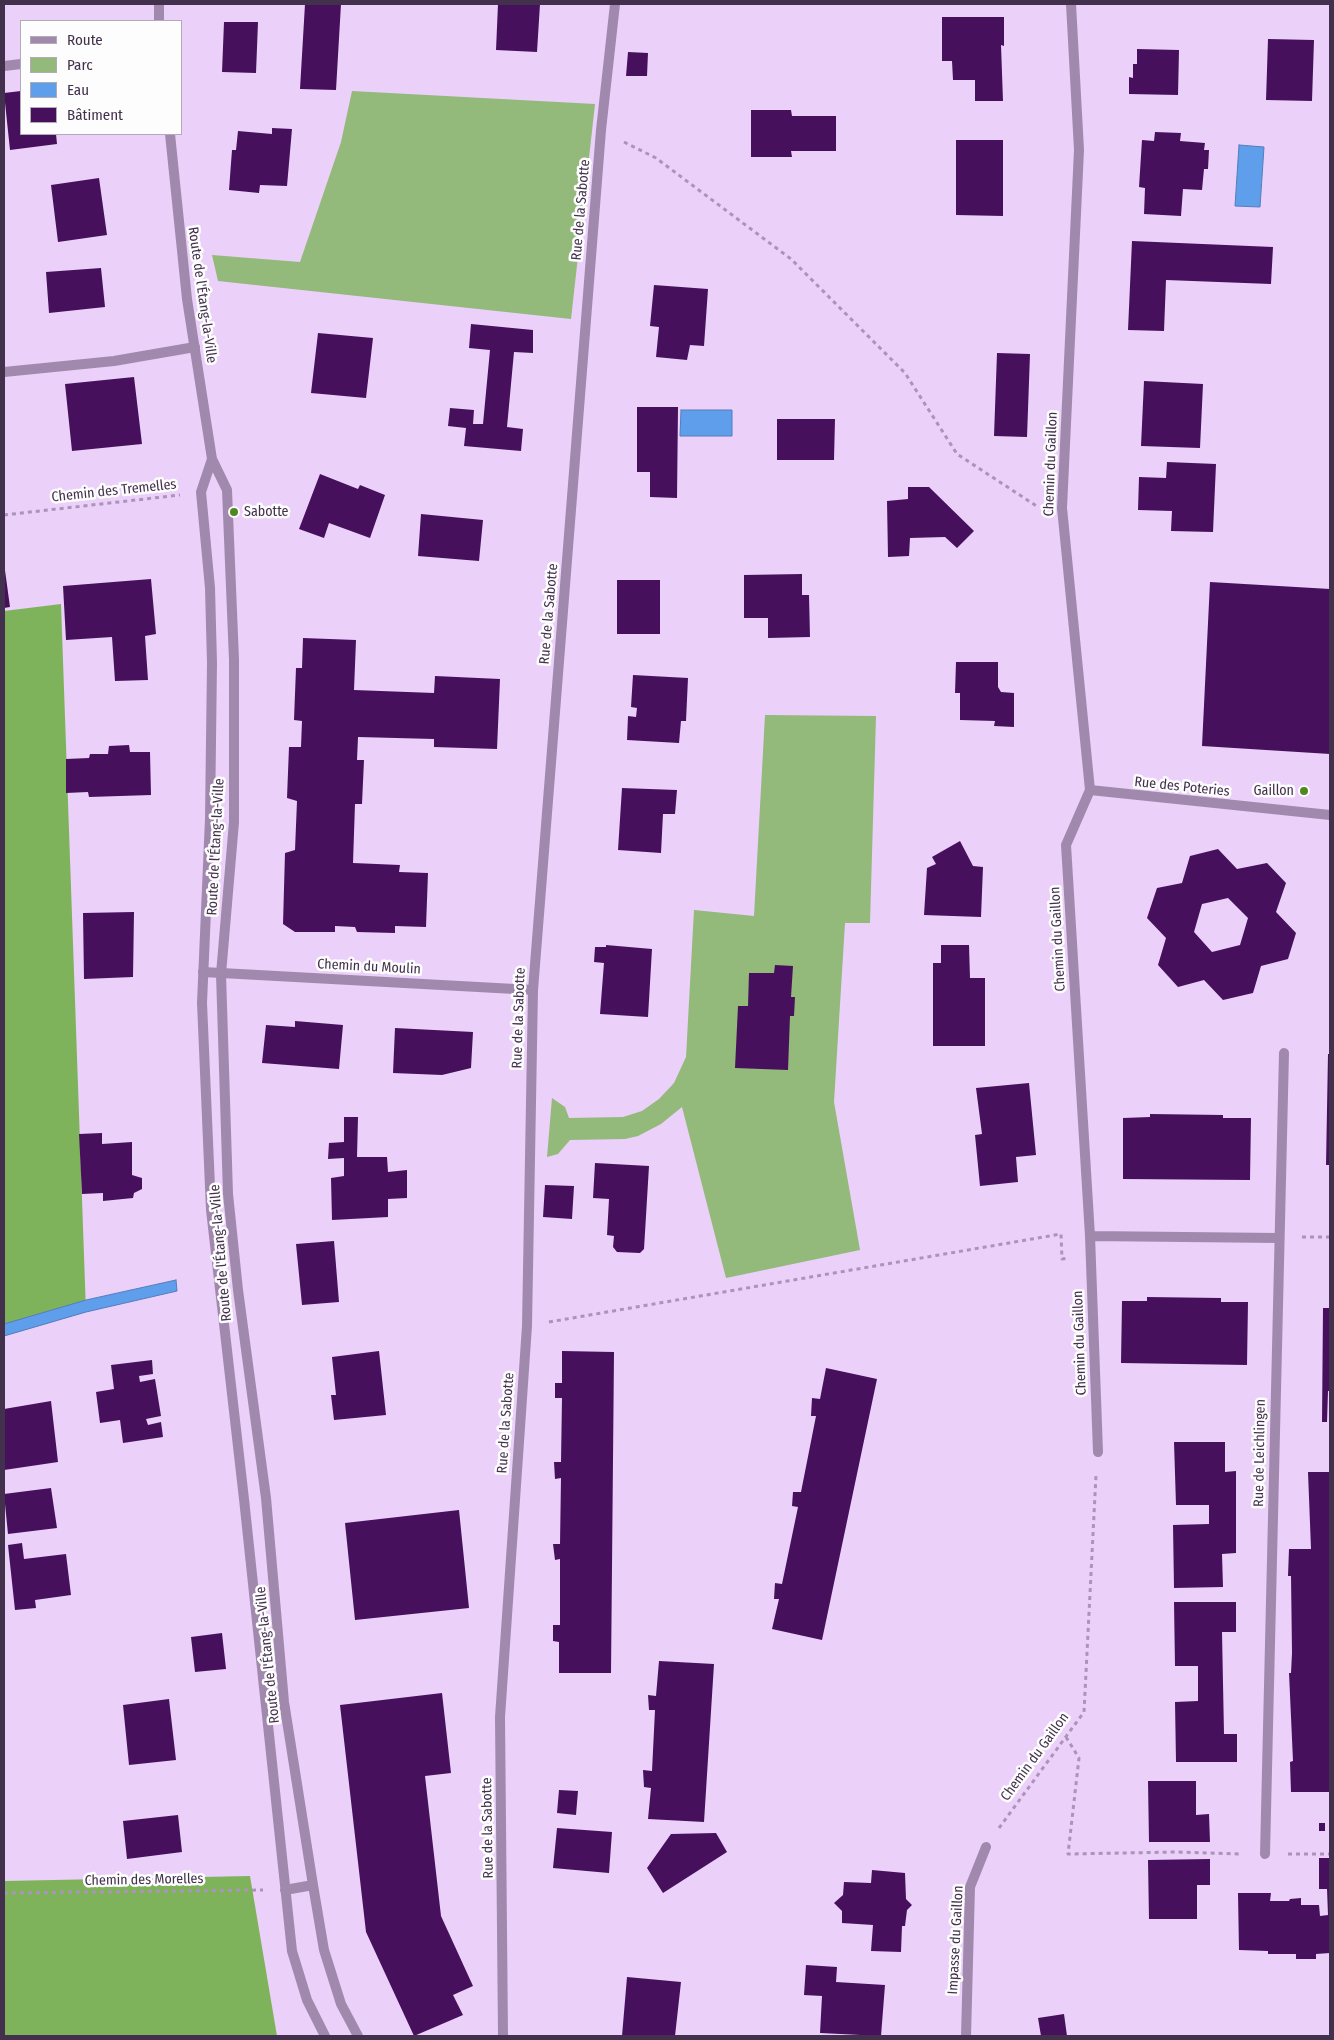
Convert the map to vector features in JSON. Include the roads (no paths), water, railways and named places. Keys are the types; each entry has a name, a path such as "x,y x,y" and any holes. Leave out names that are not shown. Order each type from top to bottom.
{"street":[{"path":"159,4 159,20"},
{"name":"Rue de la Sabotte","path":"503,2036 500,1717 526,1326 533,990 601,130 615,4"},
{"name":"Chemin du Gaillon","path":"1071,4 1080,150 1062,508 1090,790 1066,844 1090,1236 1098,1452"},
{"path":"4,66 20,64"},
{"name":"Route de l'Étang-la-Ville","path":"170,135 187,299 212,459 228,490 234,651 234,822 221,974 228,1194 237,1281 266,1498 284,1702 324,1950 341,2004 358,2036"},
{"path":"4,372 114,361 195,347"},
{"name":"Route de l'Étang-la-Ville","path":"212,459 201,492 210,588 212,663 210,819 202,1003 207,1132 215,1254 244,1499 292,1951 307,2000 325,2036"},
{"name":"Rue des Poteries","path":"1090,790 1330,815"},
{"name":"Chemin du Moulin","path":"203,972 533,990"},
{"name":"Rue de Leichlingen","path":"1265,1854 1284,1053"},
{"path":"1090,1236 1279,1238"},
{"name":"Impasse du Gaillon","path":"966,2036 970,1887 986,1847"},
{"path":"285,1890 313,1885"}],"water":[{"path":"1239,145 1264,147 1260,207 1235,206"},
{"path":"681,410 732,410 732,436 680,436"},
{"path":"176,1280 177,1291 86,1312 4,1336 4,1324 86,1300"}],"place":[{"name":"Sabotte","path":"234,512"},
{"name":"Gaillon","path":"1304,791"}]}
